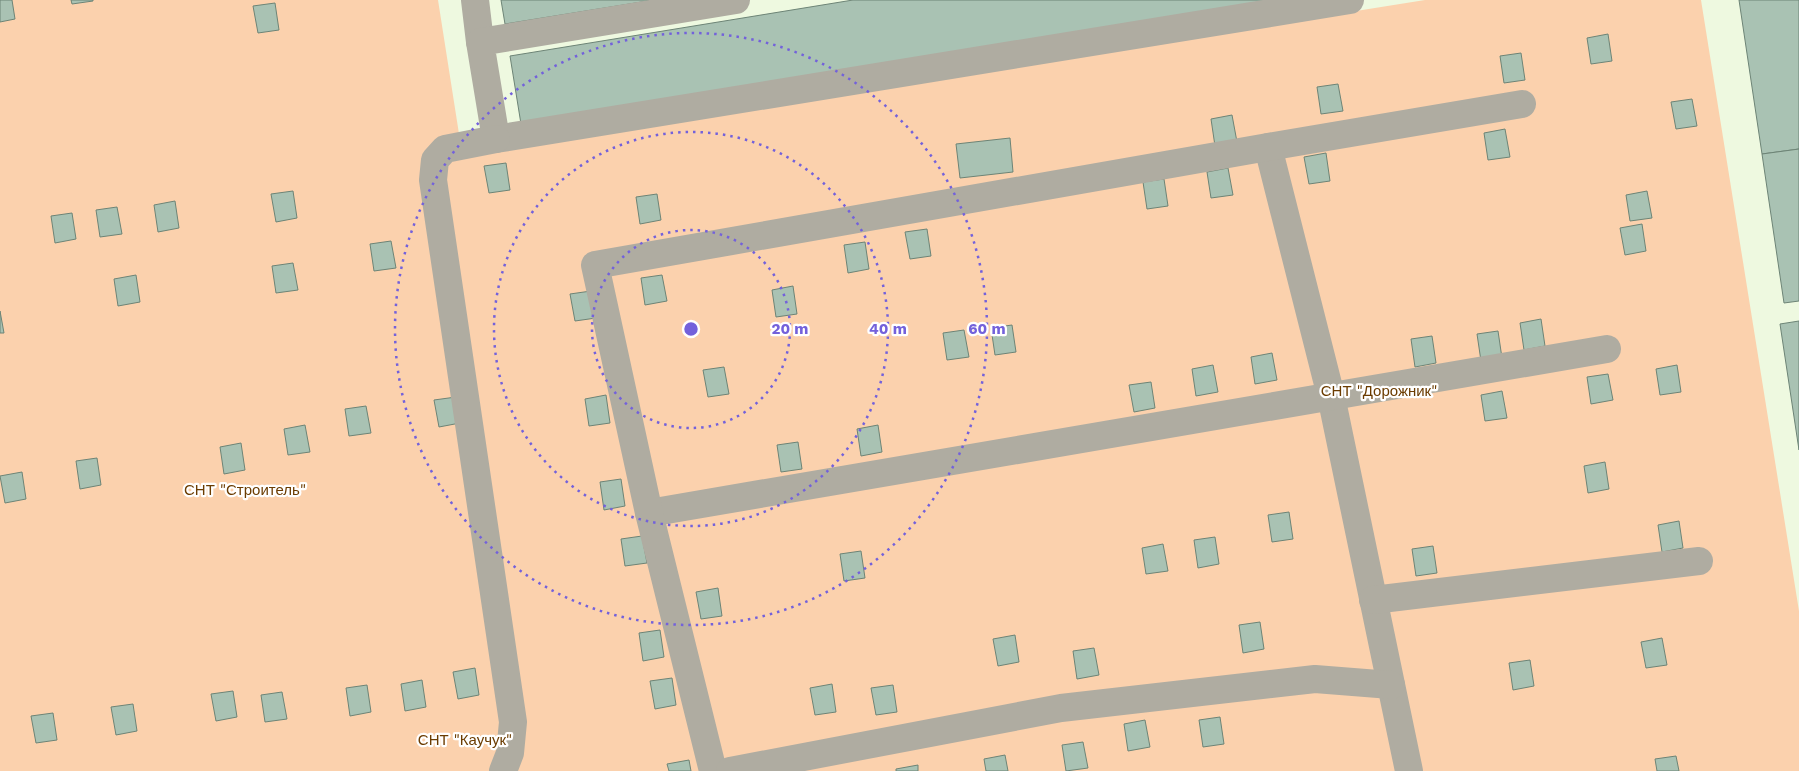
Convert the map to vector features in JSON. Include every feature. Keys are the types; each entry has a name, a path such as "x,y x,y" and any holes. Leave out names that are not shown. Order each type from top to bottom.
{"lane":[{"path":"475,0 496,139"},
{"path":"480,42 736,0"},
{"path":"503,771 510,753 513,722 433,180 435,160 445,149 496,139 1350,0"},
{"path":"714,771 649,513 595,265 1522,104"},
{"path":"1268,147 1331,396 1409,771"},
{"path":"649,513 1607,349"},
{"path":"1373,600 1699,561"},
{"path":"730,771 1061,708 1315,679 1391,686"}],"green space":[{"name":"СНТ \"Дорожник\"","path":"0,0 438,0 462,153 1425,0 1701,0 1799,611 1799,771 0,771"}],"building":[{"path":"0,0 12,0 15,19 0,22"},
{"path":"71,0 93,0 93,1 72,4"},
{"path":"501,0 654,0 505,24"},
{"path":"853,0 1279,0 521,124 510,56"},
{"path":"1739,0 1799,0 1799,149 1762,154"},
{"path":"275,3 279,30 258,33 253,6"},
{"path":"1608,34 1612,61 1591,64 1587,38"},
{"path":"1521,53 1525,80 1504,83 1500,56"},
{"path":"1338,84 1343,111 1321,114 1317,87"},
{"path":"1692,99 1697,126 1676,129 1671,102"},
{"path":"1232,115 1237,142 1215,146 1211,119"},
{"path":"1505,129 1510,157 1488,160 1484,133"},
{"path":"1010,138 1013,172 960,178 956,144"},
{"path":"1799,149 1799,301 1784,303 1762,154"},
{"path":"1326,153 1330,181 1309,184 1304,157"},
{"path":"506,163 510,190 489,193 484,166"},
{"path":"1228,168 1233,195 1211,198 1207,172"},
{"path":"1164,179 1168,206 1147,209 1143,182"},
{"path":"293,191 297,218 276,222 271,194"},
{"path":"1647,191 1652,218 1630,221 1626,195"},
{"path":"657,194 661,220 640,224 636,197"},
{"path":"175,201 179,228 158,232 154,205"},
{"path":"117,207 122,234 100,237 96,210"},
{"path":"72,213 76,239 55,243 51,216"},
{"path":"1642,224 1646,251 1625,255 1620,228"},
{"path":"927,229 931,256 910,259 905,232"},
{"path":"391,241 396,268 374,271 370,244"},
{"path":"865,242 869,269 848,273 844,245"},
{"path":"293,263 298,290 276,293 272,266"},
{"path":"136,275 140,302 118,306 114,279"},
{"path":"662,275 667,301 645,305 641,278"},
{"path":"793,286 797,314 776,317 772,290"},
{"path":"591,291 596,318 575,321 570,294"},
{"path":"0,311 4,333 0,333"},
{"path":"1541,319 1545,346 1524,350 1520,323"},
{"path":"1799,321 1799,450 1780,324"},
{"path":"1012,325 1016,352 995,355 991,328"},
{"path":"964,330 969,357 947,360 943,333"},
{"path":"1498,331 1502,358 1481,361 1477,334"},
{"path":"1432,336 1436,363 1415,367 1411,339"},
{"path":"1272,353 1277,380 1255,384 1251,357"},
{"path":"1213,365 1218,392 1196,396 1192,369"},
{"path":"1677,365 1681,392 1660,395 1656,369"},
{"path":"724,367 729,394 708,397 703,370"},
{"path":"1608,374 1613,400 1591,404 1587,377"},
{"path":"1151,382 1155,408 1134,412 1129,385"},
{"path":"1502,391 1507,418 1485,421 1481,395"},
{"path":"606,395 610,423 589,426 585,399"},
{"path":"456,397 460,423 439,427 434,400"},
{"path":"366,406 371,433 349,436 345,409"},
{"path":"305,425 310,452 288,455 284,429"},
{"path":"878,425 882,452 861,456 857,429"},
{"path":"798,442 802,469 781,472 777,445"},
{"path":"241,443 245,470 224,474 220,447"},
{"path":"97,458 101,485 80,489 76,461"},
{"path":"1605,462 1609,489 1588,493 1584,466"},
{"path":"22,472 26,499 5,503 0,476"},
{"path":"621,479 625,506 604,510 600,482"},
{"path":"1289,512 1293,539 1272,542 1268,515"},
{"path":"1679,521 1683,548 1662,552 1658,525"},
{"path":"642,536 647,563 625,566 621,539"},
{"path":"1215,537 1219,564 1198,568 1194,540"},
{"path":"1163,544 1168,571 1146,574 1142,548"},
{"path":"1433,546 1437,573 1416,576 1412,549"},
{"path":"861,551 865,578 844,581 840,554"},
{"path":"718,588 722,616 701,619 696,592"},
{"path":"1260,622 1264,649 1243,653 1239,625"},
{"path":"660,630 664,657 643,661 639,633"},
{"path":"1015,635 1019,662 998,666 993,639"},
{"path":"1662,638 1667,665 1646,668 1641,642"},
{"path":"1094,648 1099,675 1077,679 1073,651"},
{"path":"1530,660 1534,686 1513,690 1509,663"},
{"path":"475,668 479,695 458,699 453,672"},
{"path":"672,678 676,705 655,709 650,681"},
{"path":"422,680 426,707 405,711 401,684"},
{"path":"832,684 836,712 815,715 810,688"},
{"path":"367,685 371,712 350,716 346,688"},
{"path":"893,685 897,712 876,715 871,688"},
{"path":"233,691 237,717 216,721 211,694"},
{"path":"282,692 287,719 265,722 261,695"},
{"path":"133,704 137,731 116,735 111,707"},
{"path":"53,713 57,740 36,743 31,716"},
{"path":"1220,717 1224,744 1203,747 1199,720"},
{"path":"1145,720 1150,747 1128,751 1124,724"},
{"path":"1083,742 1088,768 1066,771 1062,745"},
{"path":"1005,755 1008,771 986,771 984,759"},
{"path":"1676,756 1679,771 1657,771 1655,759"},
{"path":"689,760 691,771 669,771 667,764"},
{"path":"918,765 918,771 896,771 896,769"}],"park label":[{"name":"СНТ \"Строитель\"","path":"245,490"},
{"name":"СНТ \"Каучук\"","path":"465,740"}]}
